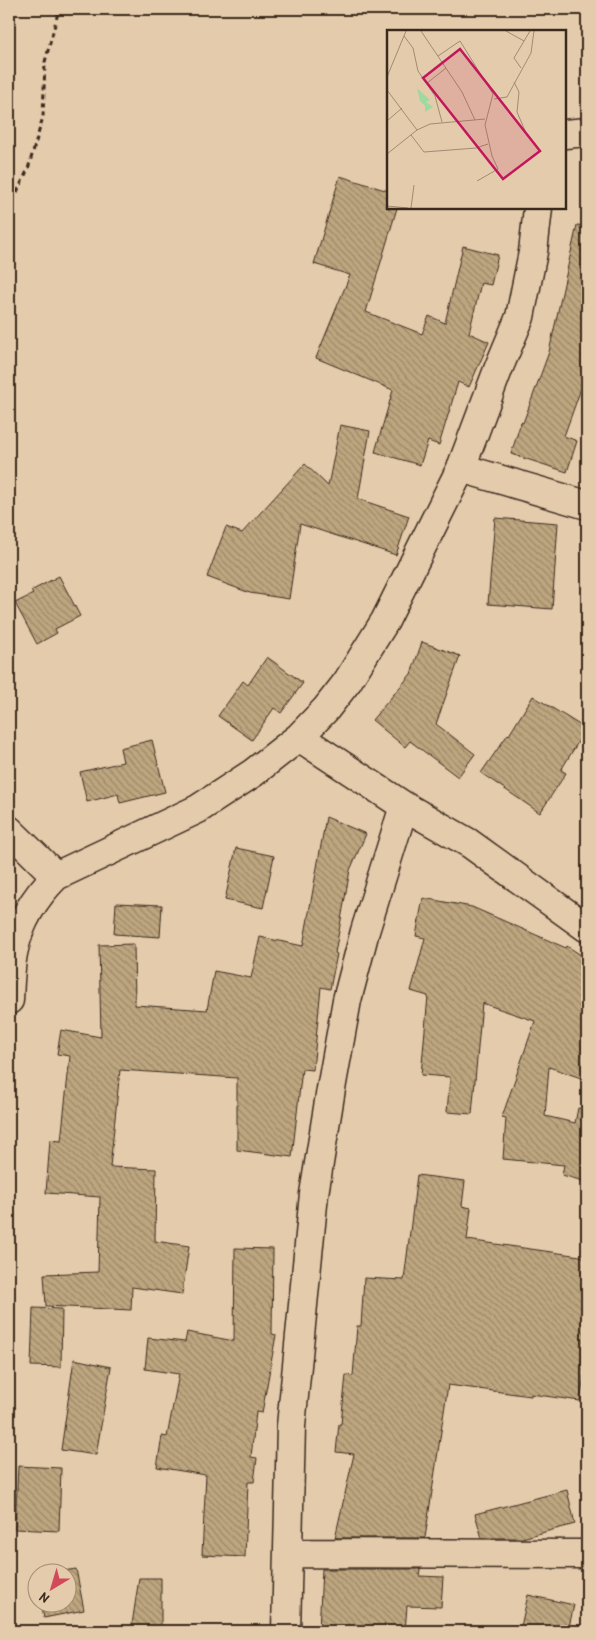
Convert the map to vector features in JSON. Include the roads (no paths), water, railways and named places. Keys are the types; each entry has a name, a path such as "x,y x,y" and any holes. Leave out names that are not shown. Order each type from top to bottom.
{"street":[{"path":"566,134 587,132"},
{"path":"9,1000 13,950 20,928 41,891 56,876 198,809 253,773 299,737 326,709 347,682 385,621 461,468 520,317 533,252 538,209"},
{"path":"461,468 587,505"},
{"path":"299,737 404,806 469,843 587,928"},
{"path":"286,1631 291,1426 314,1194 347,1000 365,931 404,806"},
{"path":"9,830 56,876"},
{"path":"288,1552 587,1554"}]}
